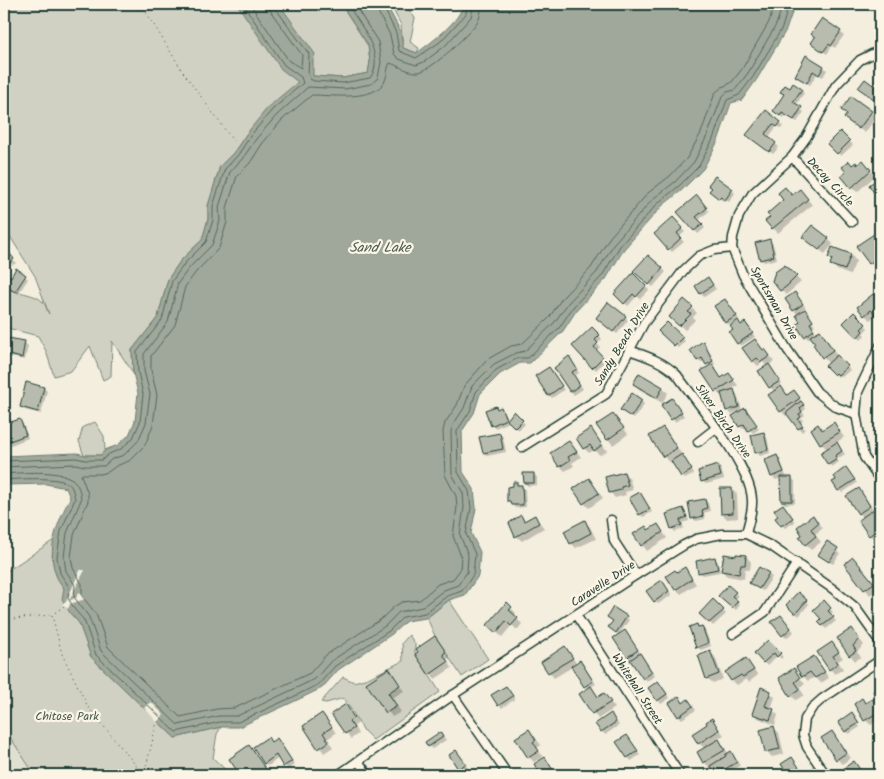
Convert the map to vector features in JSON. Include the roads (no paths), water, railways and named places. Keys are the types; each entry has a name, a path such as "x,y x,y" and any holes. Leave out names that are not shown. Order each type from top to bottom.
{"street":[{"path":"732,248 739,216 752,194 792,157 806,138 836,85 860,60 880,50"},
{"name":"Decoy Circle","path":"792,157 852,222"},
{"name":"Sandy Beach Drive","path":"522,447 606,394 644,322 683,271 699,256 714,250 732,248"},
{"name":"Sportsman Drive","path":"732,248 743,275 787,349 817,392 836,407 856,414"},
{"path":"880,346 858,392 856,414 864,457 880,480"},
{"name":"Silver Birch Drive","path":"629,350 648,356 669,367 677,375 741,466 750,487 752,502 746,534"},
{"path":"698,442 716,428"},
{"path":"611,520 614,541 636,575"},
{"name":"Caravelle Drive","path":"338,775 453,695 636,575 696,539 722,534 746,534 771,546 855,607 880,642"},
{"path":"732,634 765,612 798,564"},
{"name":"Whitehall Street","path":"576,615 680,775"},
{"path":"826,775 807,747 803,735 805,720 812,708 822,699 880,660"},
{"path":"453,695 508,775"},
{"path":"358,761 368,775"}],"water":[{"name":"Sand Lake","path":"237,4 279,4 315,54 313,76 343,78 368,73 370,62 368,45 341,4 386,4 401,32 403,48 417,53 437,38 451,24 461,11 463,4 795,4 786,30 757,79 742,100 731,103 718,141 703,169 682,190 662,206 624,249 606,279 576,311 563,331 530,363 520,363 500,374 480,394 474,413 462,431 463,472 474,489 476,508 471,533 480,552 478,576 465,595 449,600 426,618 406,621 392,634 338,670 322,688 239,727 221,727 175,738 91,657 79,623 70,613 62,599 64,588 57,577 52,555 55,535 61,516 70,498 66,488 46,484 4,485 4,456 77,453 101,455 105,450 118,445 129,435 135,421 138,393 133,373 132,350 158,317 168,279 181,260 202,240 208,219 208,206 220,166 234,152 269,106 298,82 281,69"}],"park label":[{"name":"Chitose Park","path":"67,716"}]}
